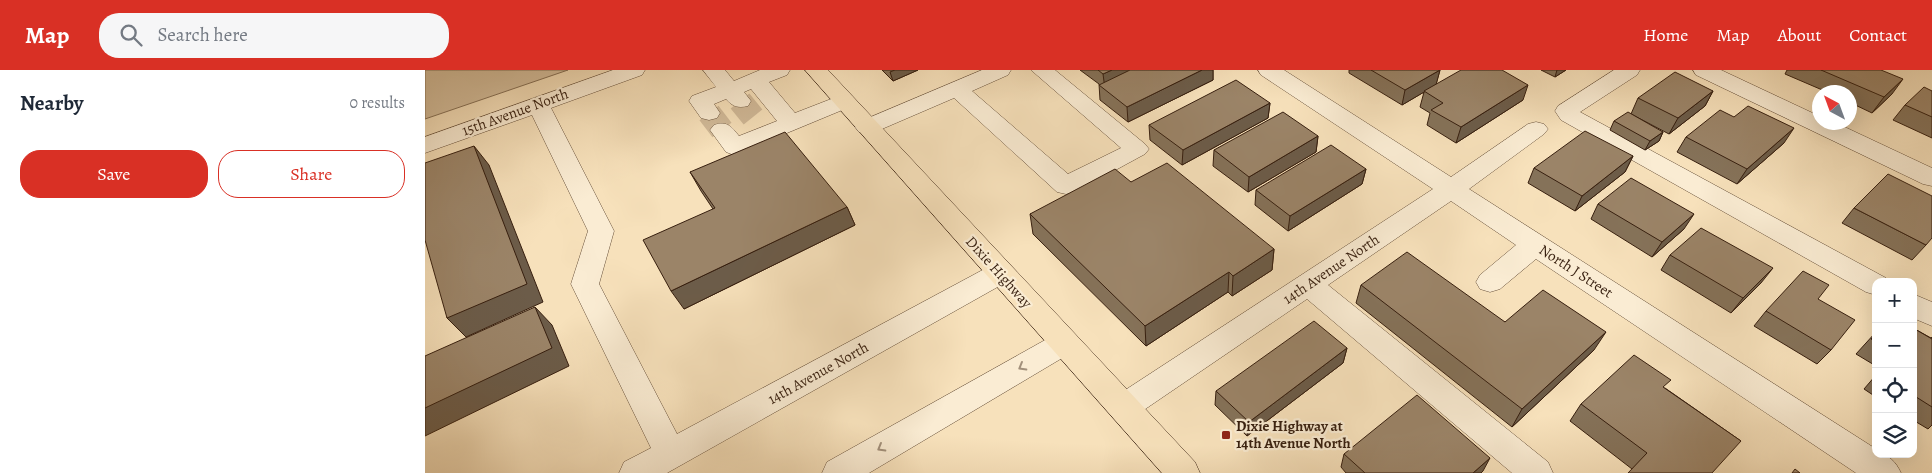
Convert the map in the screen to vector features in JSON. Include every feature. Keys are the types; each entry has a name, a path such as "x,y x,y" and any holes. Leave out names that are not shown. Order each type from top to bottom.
{"main road":[{"name":"Dixie Highway","path":"816,70 1183,473"}],"street":[{"name":"15th Avenue North","path":"425,145 633,70"},
{"path":"714,70 747,110"},
{"path":"755,80 779,70"},
{"path":"867,127 1000,70"},
{"path":"957,88 1066,186 1137,149 1042,70"},
{"name":"North J Street","path":"1269,70 1883,473"},
{"path":"1629,70 1566,111 1569,115 1872,282"},
{"path":"1703,70 1932,178"},
{"path":"755,80 747,110 734,147 700,101 747,110 791,123 844,102"},
{"path":"755,80 791,123"},
{"path":"538,104 601,231 585,284 671,454"},
{"name":"14th Avenue North","path":"1124,407 1451,189 1536,130"},
{"path":"1490,282 1535,245"},
{"name":"14th Avenue North","path":"636,473 1000,273"},
{"path":"1308,284 1536,473"},
{"path":"1917,307 1932,315"},
{"path":"839,473 1064,342"}],"shaded area":[{"path":"425,70 568,70 425,119"}],"building":[{"path":"1098,70 1112,70 1103,74"},
{"path":"1130,70 1202,70 1127,107 1099,85"},
{"path":"1371,70 1440,70 1405,90"},
{"path":"1461,70 1502,70 1528,85 1461,127 1431,110 1443,103 1424,91"},
{"path":"1821,70 1881,70 1903,79 1884,97"},
{"path":"1675,72 1713,91 1678,118 1638,98"},
{"path":"1236,80 1270,103 1183,150 1149,125"},
{"path":"1924,87 1932,91 1932,117 1905,105"},
{"path":"1748,106 1794,128 1747,169 1686,137 1720,110 1734,117"},
{"path":"1283,112 1318,136 1249,177 1214,150"},
{"path":"1628,112 1663,132 1650,141 1614,121"},
{"path":"1585,131 1633,156 1582,196 1534,168"},
{"path":"785,132 847,207 671,291 643,240 715,208 690,172"},
{"path":"1331,145 1366,169 1290,216 1256,190"},
{"path":"474,146 527,284 447,318 425,240 425,163"},
{"path":"1167,163 1274,249 1233,276 1229,272 1145,326 1030,214 1115,169 1131,182"},
{"path":"1888,174 1932,196 1932,238 1926,245 1854,208"},
{"path":"1631,178 1694,214 1662,242 1598,204"},
{"path":"1701,228 1773,268 1743,298 1670,255"},
{"path":"1407,252 1505,322 1543,290 1606,332 1522,409 1361,285"},
{"path":"1803,271 1829,285 1818,299 1855,320 1831,350 1766,311"},
{"path":"535,307 552,348 425,408 425,356"},
{"path":"1314,321 1347,348 1249,422 1216,391"},
{"path":"1917,330 1932,339 1932,407 1917,398"},
{"path":"1634,355 1671,380 1663,387 1741,441 1712,473 1628,473 1647,453 1581,404"},
{"path":"1417,395 1490,458 1473,473 1365,473 1344,454"},
{"path":"1795,469 1800,473 1792,473"}],"tunnel":[{"path":"740,101 753,117"},
{"path":"709,113 722,130"}],"place":[{"name":"Dixie Highway at 14th Avenue North","path":"1226,435"}]}
